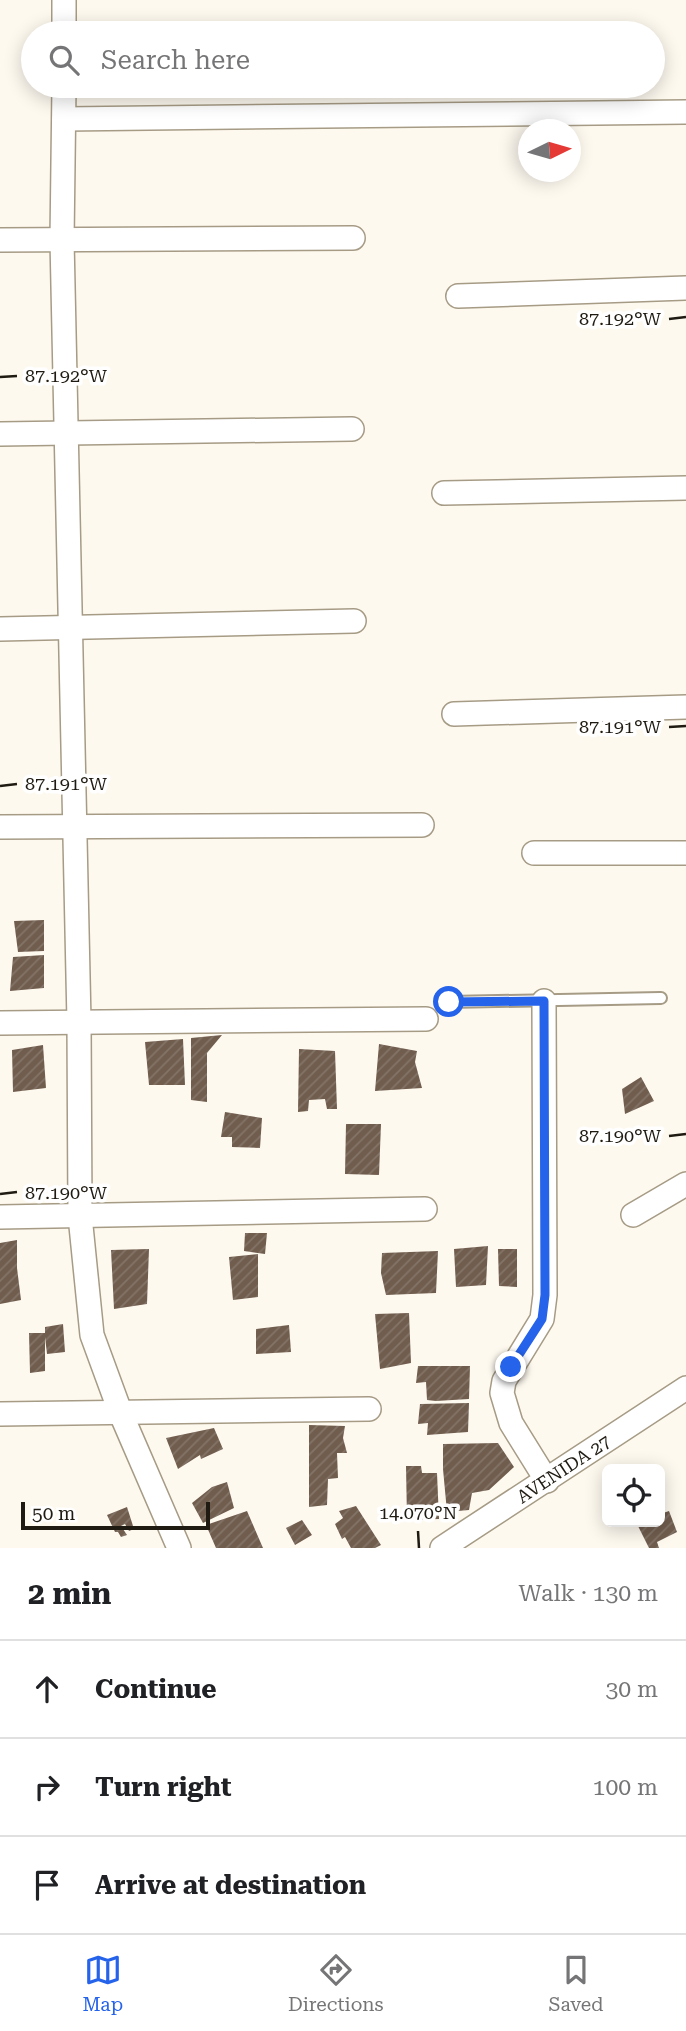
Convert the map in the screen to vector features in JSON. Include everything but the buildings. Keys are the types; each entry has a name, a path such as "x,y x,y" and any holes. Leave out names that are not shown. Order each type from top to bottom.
{"street":[{"path":"64,0 64,21"},
{"path":"64,98 62,240 79,1022 80,1216 92,1335 121,1414 180,1548"},
{"path":"64,119 686,112"},
{"path":"0,240 353,238"},
{"path":"458,296 686,288"},
{"path":"0,434 352,429"},
{"path":"444,493 686,488"},
{"path":"0,629 354,621"},
{"path":"454,714 686,707"},
{"path":"0,827 422,825"},
{"path":"534,853 686,853"},
{"path":"544,1001 545,1295 542,1319 504,1381 502,1394 511,1423 547,1481"},
{"path":"0,1023 426,1020"},
{"path":"633,1215 686,1184"},
{"path":"0,1217 425,1209"},
{"name":"AVENIDA 27","path":"442,1548 686,1388"},
{"path":"0,1414 369,1409"}],"lane":[{"path":"449,1002 661,998"}],"route":[{"path":"449,1002 544,1001 545,1295 542,1319 511,1367"}]}
